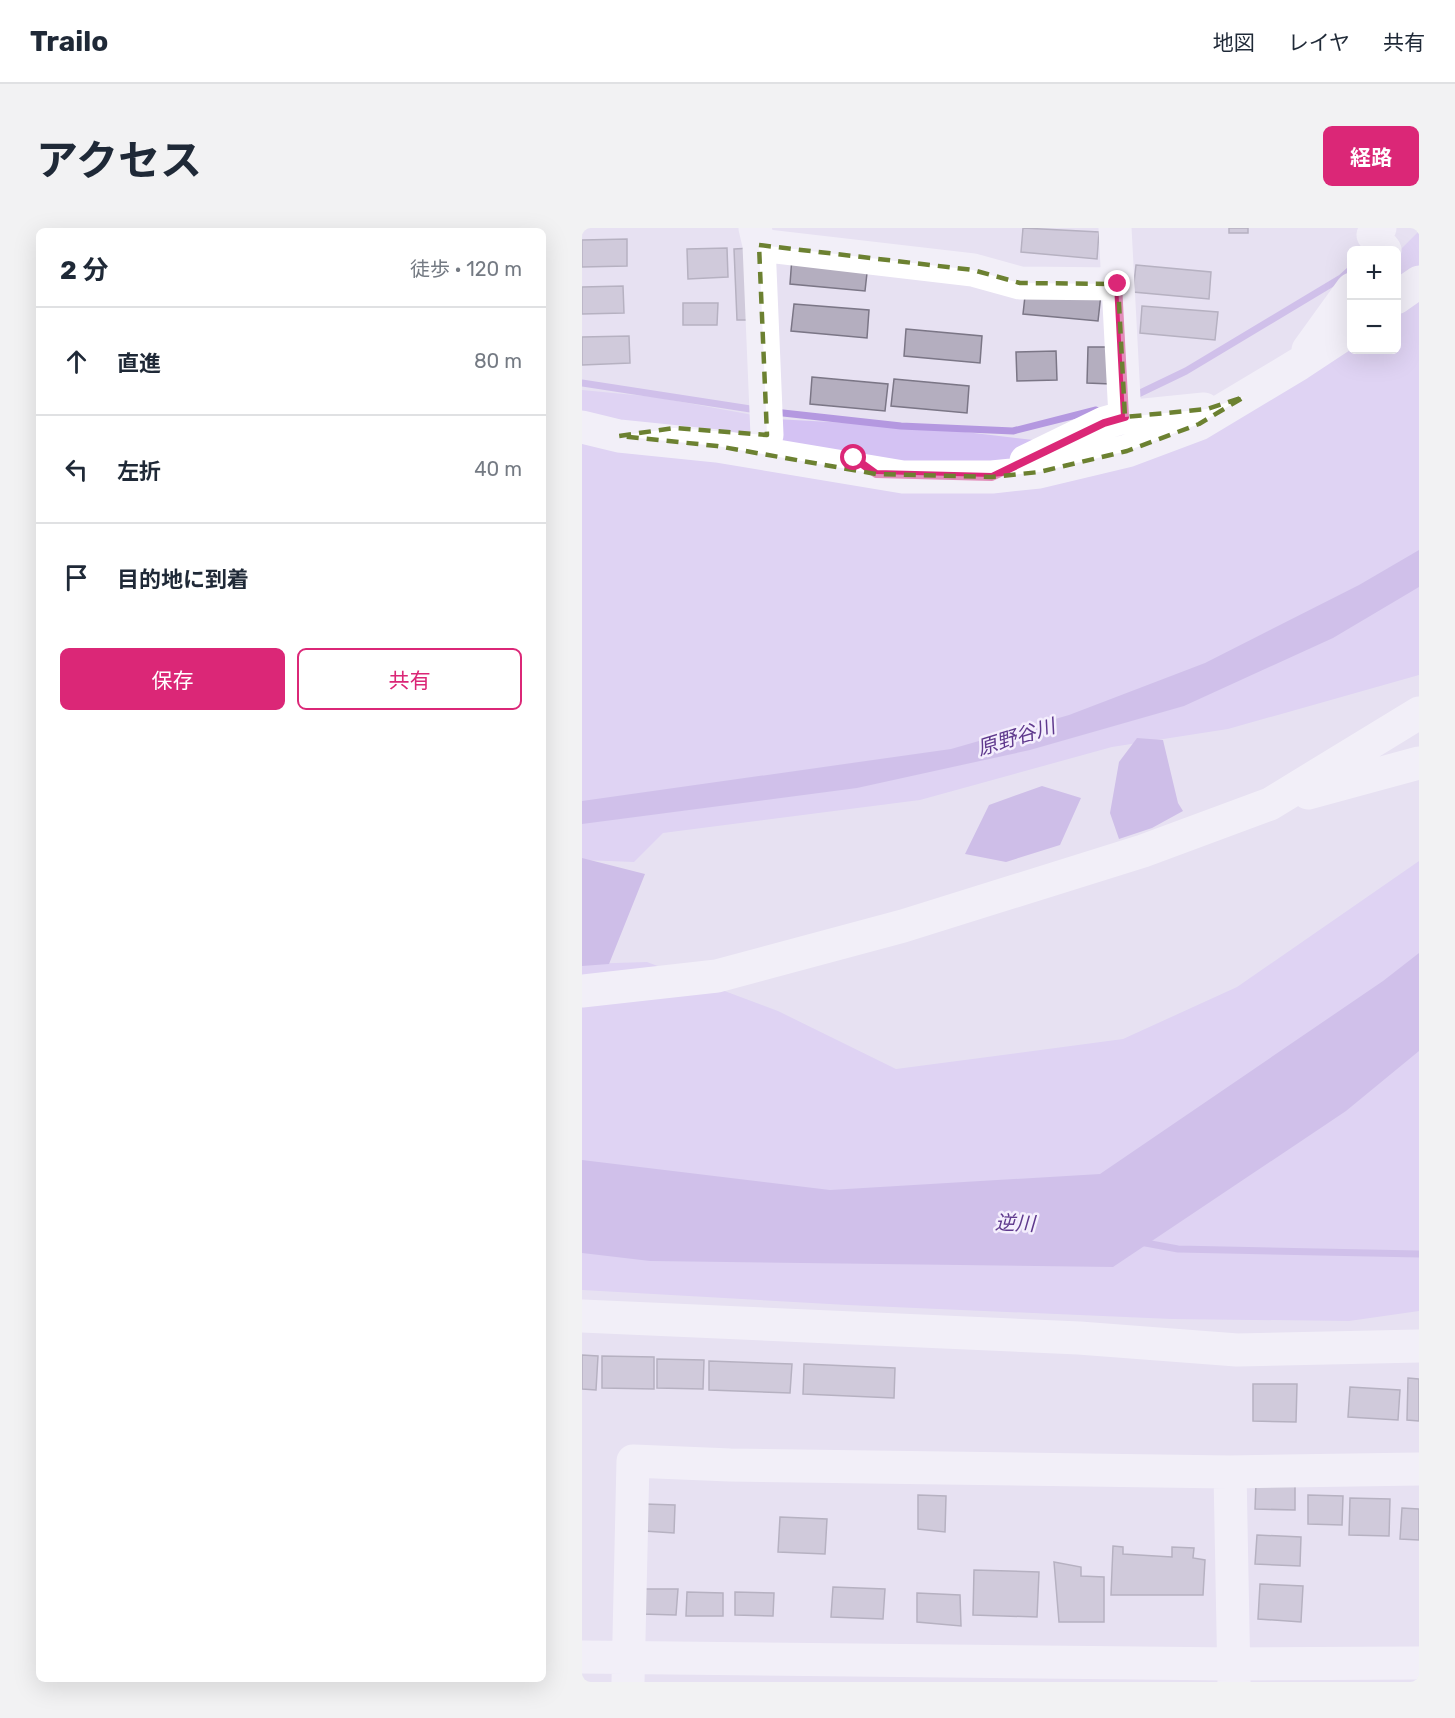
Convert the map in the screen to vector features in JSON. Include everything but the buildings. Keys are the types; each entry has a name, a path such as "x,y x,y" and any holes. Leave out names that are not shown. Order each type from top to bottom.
{"street":[{"path":"1115,228 1125,417"},
{"path":"1380,228 1373,235 1382,246"},
{"path":"767,435 757,237 973,270 1020,283 1118,284"},
{"path":"1401,295 1419,282"},
{"path":"1299,364 1347,296"},
{"path":"582,427 619,436 717,446 876,474 992,477 1040,472 1126,451 1200,424 1299,364 1347,331"},
{"path":"992,477 1104,423 1125,417 1207,409 1244,398"},
{"path":"619,436 674,428 767,435 854,458 876,474"},
{"path":"1270,804 1419,713"},
{"path":"582,991 717,976 892,929 1143,851 1270,804 1419,763"},
{"path":"582,1316 1079,1338 1237,1350 1419,1346"},
{"path":"629,1670 633,1461 730,1465 1230,1472 1419,1469"},
{"path":"1230,1472 1234,1673"},
{"path":"582,1657 629,1670 1234,1673 1419,1663"}],"highlighted area":[{"path":"759,245 973,270 1020,283 1118,284 1125,417 1207,409 1244,397 1199,424 1127,451 1039,472 992,477 876,474 717,446 619,436 674,428 767,435"}],"shaded area":[{"path":"1419,231 1419,675 1228,729 1112,747 920,800 663,833 634,862 582,860 582,390 655,397 775,419 923,427 1127,451 1250,394 1347,300 1347,354 1401,354 1401,249"},
{"path":"1137,738 1163,740 1178,803 1183,811 1152,828 1119,839 1110,813 1119,762"},
{"path":"1042,786 1081,798 1060,845 1006,862 965,854 989,805"},
{"path":"582,858 645,874 609,964 582,966"},
{"path":"1419,861 1419,1311 1349,1321 1171,1319 847,1305 582,1290 582,964 647,962 778,1011 896,1069 1123,1039 1237,987"}],"water":[{"name":"原野谷川","path":"1419,550 1419,587 1333,638 1184,706 1030,750 857,788 582,824 582,801 951,749 1069,715 1205,663 1359,585"},
{"name":"逆川","path":"1419,953 1419,1051 1346,1111 1113,1267 650,1261 582,1253 582,1160 830,1190 1100,1174 1383,981"}],"waterway":[{"path":"1134,396 1186,371 1347,273"},
{"path":"582,383 757,410"},
{"path":"774,412 901,426 1013,431 1096,410"},
{"path":"1140,1242 1178,1249 1419,1254"}],"route":[{"path":"854,458 876,474 903,477 992,477 1104,423 1125,417 1118,284"}]}
